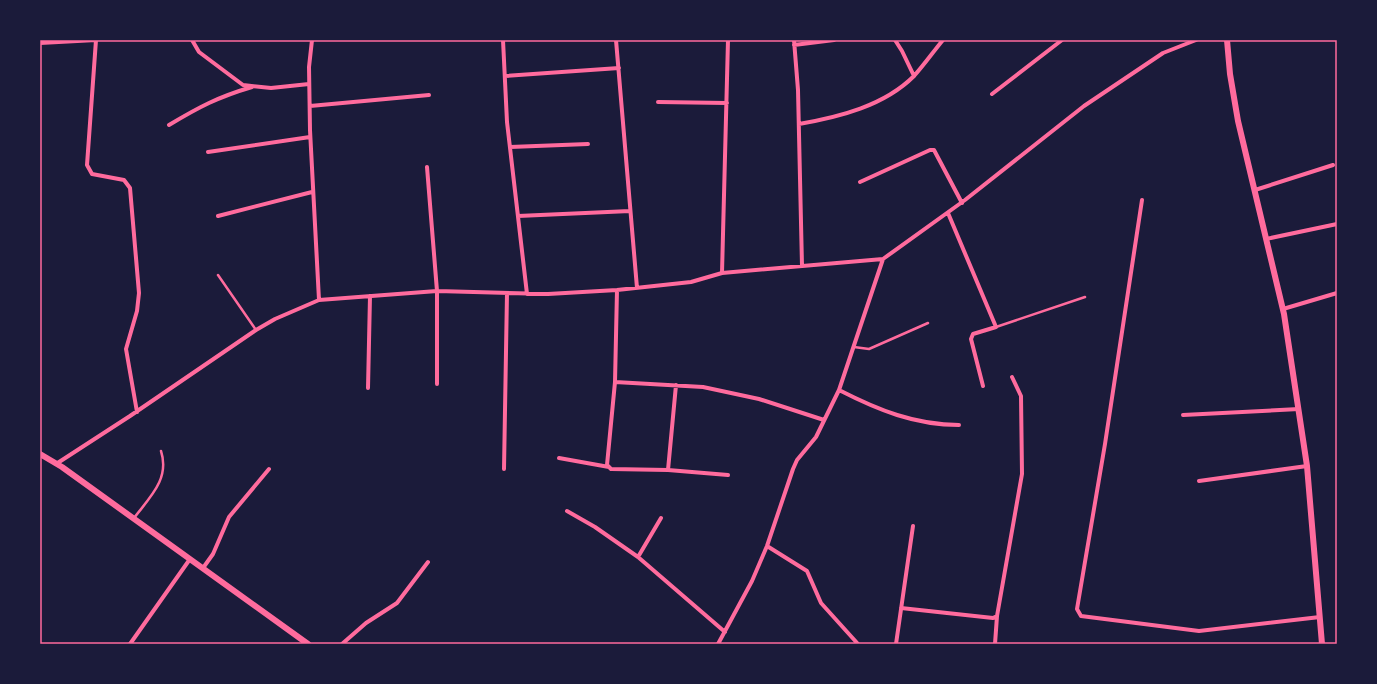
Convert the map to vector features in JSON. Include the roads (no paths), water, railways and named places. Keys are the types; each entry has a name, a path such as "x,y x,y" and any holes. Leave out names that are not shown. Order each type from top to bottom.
{"street":[{"path":"40,43 96,40 87,166 92,174 124,180 130,188 139,294 137,312 126,349 137,412"},
{"path":"192,40 199,52 243,85 271,88 309,84"},
{"path":"312,40 309,84 310,137 319,300"},
{"path":"503,40 510,147 527,294"},
{"path":"616,40 637,288"},
{"path":"722,273 728,40"},
{"path":"802,266 798,90 794,42 834,40"},
{"path":"895,40 914,76"},
{"path":"799,124 835,118 858,109 897,90 914,76 943,40"},
{"path":"992,94 1062,40"},
{"path":"56,464 137,412 275,318 319,300 438,291 527,294 616,290 691,282 722,273 883,259 962,203 1084,106 1156,58 1196,40"},
{"path":"1227,40 1230,74 1238,120 1283,309 1299,409 1307,466 1322,644"},
{"path":"505,76 619,68"},
{"path":"169,125 202,105 220,97 252,87"},
{"path":"310,106 429,94"},
{"path":"658,102 727,103"},
{"path":"208,152 310,137"},
{"path":"510,147 588,144"},
{"path":"860,182 930,150 934,150 962,203"},
{"path":"1254,190 1333,165"},
{"path":"427,167 438,291 437,384"},
{"path":"218,216 312,192"},
{"path":"1142,200 1105,444 1076,609 1081,616 1199,631 1320,617"},
{"path":"518,216 630,211"},
{"path":"948,213 996,326 973,334 970,338 983,386"},
{"path":"1266,240 1337,224"},
{"path":"718,644 752,581 767,546 797,460 816,437 839,390 883,259"},
{"path":"609,467 607,465 614,382 616,290"},
{"path":"504,469 506,293"},
{"path":"1283,309 1337,293"},
{"path":"368,388 370,296"},
{"path":"995,644 996,616 1022,474 1021,396 1012,378"},
{"path":"614,382 703,387 758,399 824,420"},
{"path":"668,470 676,385"},
{"path":"839,390 872,407 905,418 937,425 959,425"},
{"path":"1183,415 1299,409"},
{"path":"40,454 133,518 308,644"},
{"path":"559,458 609,467 728,475"},
{"path":"1199,481 1307,466"},
{"path":"203,568 213,554 229,517 268,469"},
{"path":"567,511 600,530 638,557 725,632"},
{"path":"638,557 661,518"},
{"path":"896,644 913,526"},
{"path":"767,546 807,571 821,603 858,644"},
{"path":"130,644 190,559"},
{"path":"342,644 366,623 397,603 428,562"},
{"path":"901,608 993,618 996,616"}],"lane":[{"path":"218,275 256,330"},
{"path":"996,326 1085,297"},
{"path":"854,347 869,349 928,323"},
{"path":"133,518 163,475 164,459 161,451"}]}
